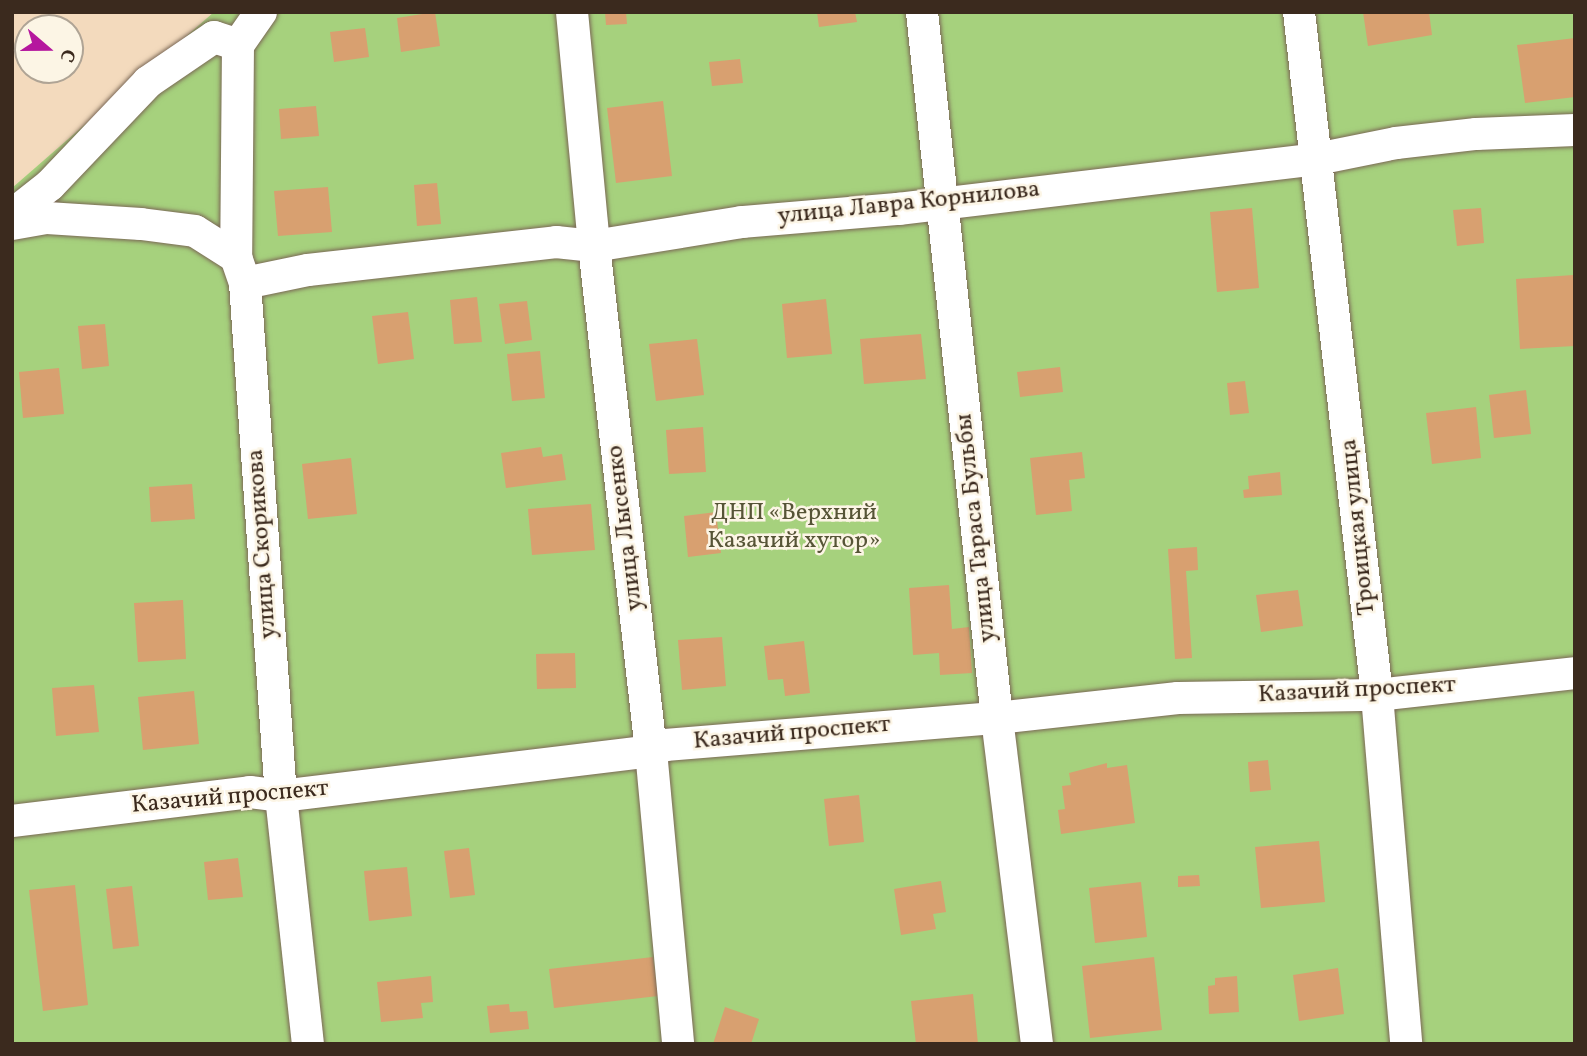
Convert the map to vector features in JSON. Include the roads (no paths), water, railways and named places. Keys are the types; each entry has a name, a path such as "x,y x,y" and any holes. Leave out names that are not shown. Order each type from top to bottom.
{"street":[{"path":"12,215 50,184 148,82 214,37 238,45 261,12"},
{"name":"улица Лысенко","path":"572,12 594,246 651,751 678,1044"},
{"name":"улица Тараса Бульбы","path":"922,12 997,718 1037,1044"},
{"name":"Троицкая улица","path":"1299,12 1377,695 1406,1044"},
{"name":"улица Скорикова","path":"238,45 240,270 281,796 308,1044"},
{"name":"улица Лавра Корнилова","path":"240,270 308,270 556,242 594,246 742,222 898,209 942,201 1317,159 1396,144 1476,134 1575,130"},
{"path":"12,224 47,218 141,224 195,231 240,270"},
{"name":"Казачий проспект","path":"12,821 250,792 281,796 651,751 666,745 997,718 1178,698 1377,695 1575,673"}],"park label":[{"name":"ДНП «Верхний Казачий хутор»","path":"794,528"}]}
